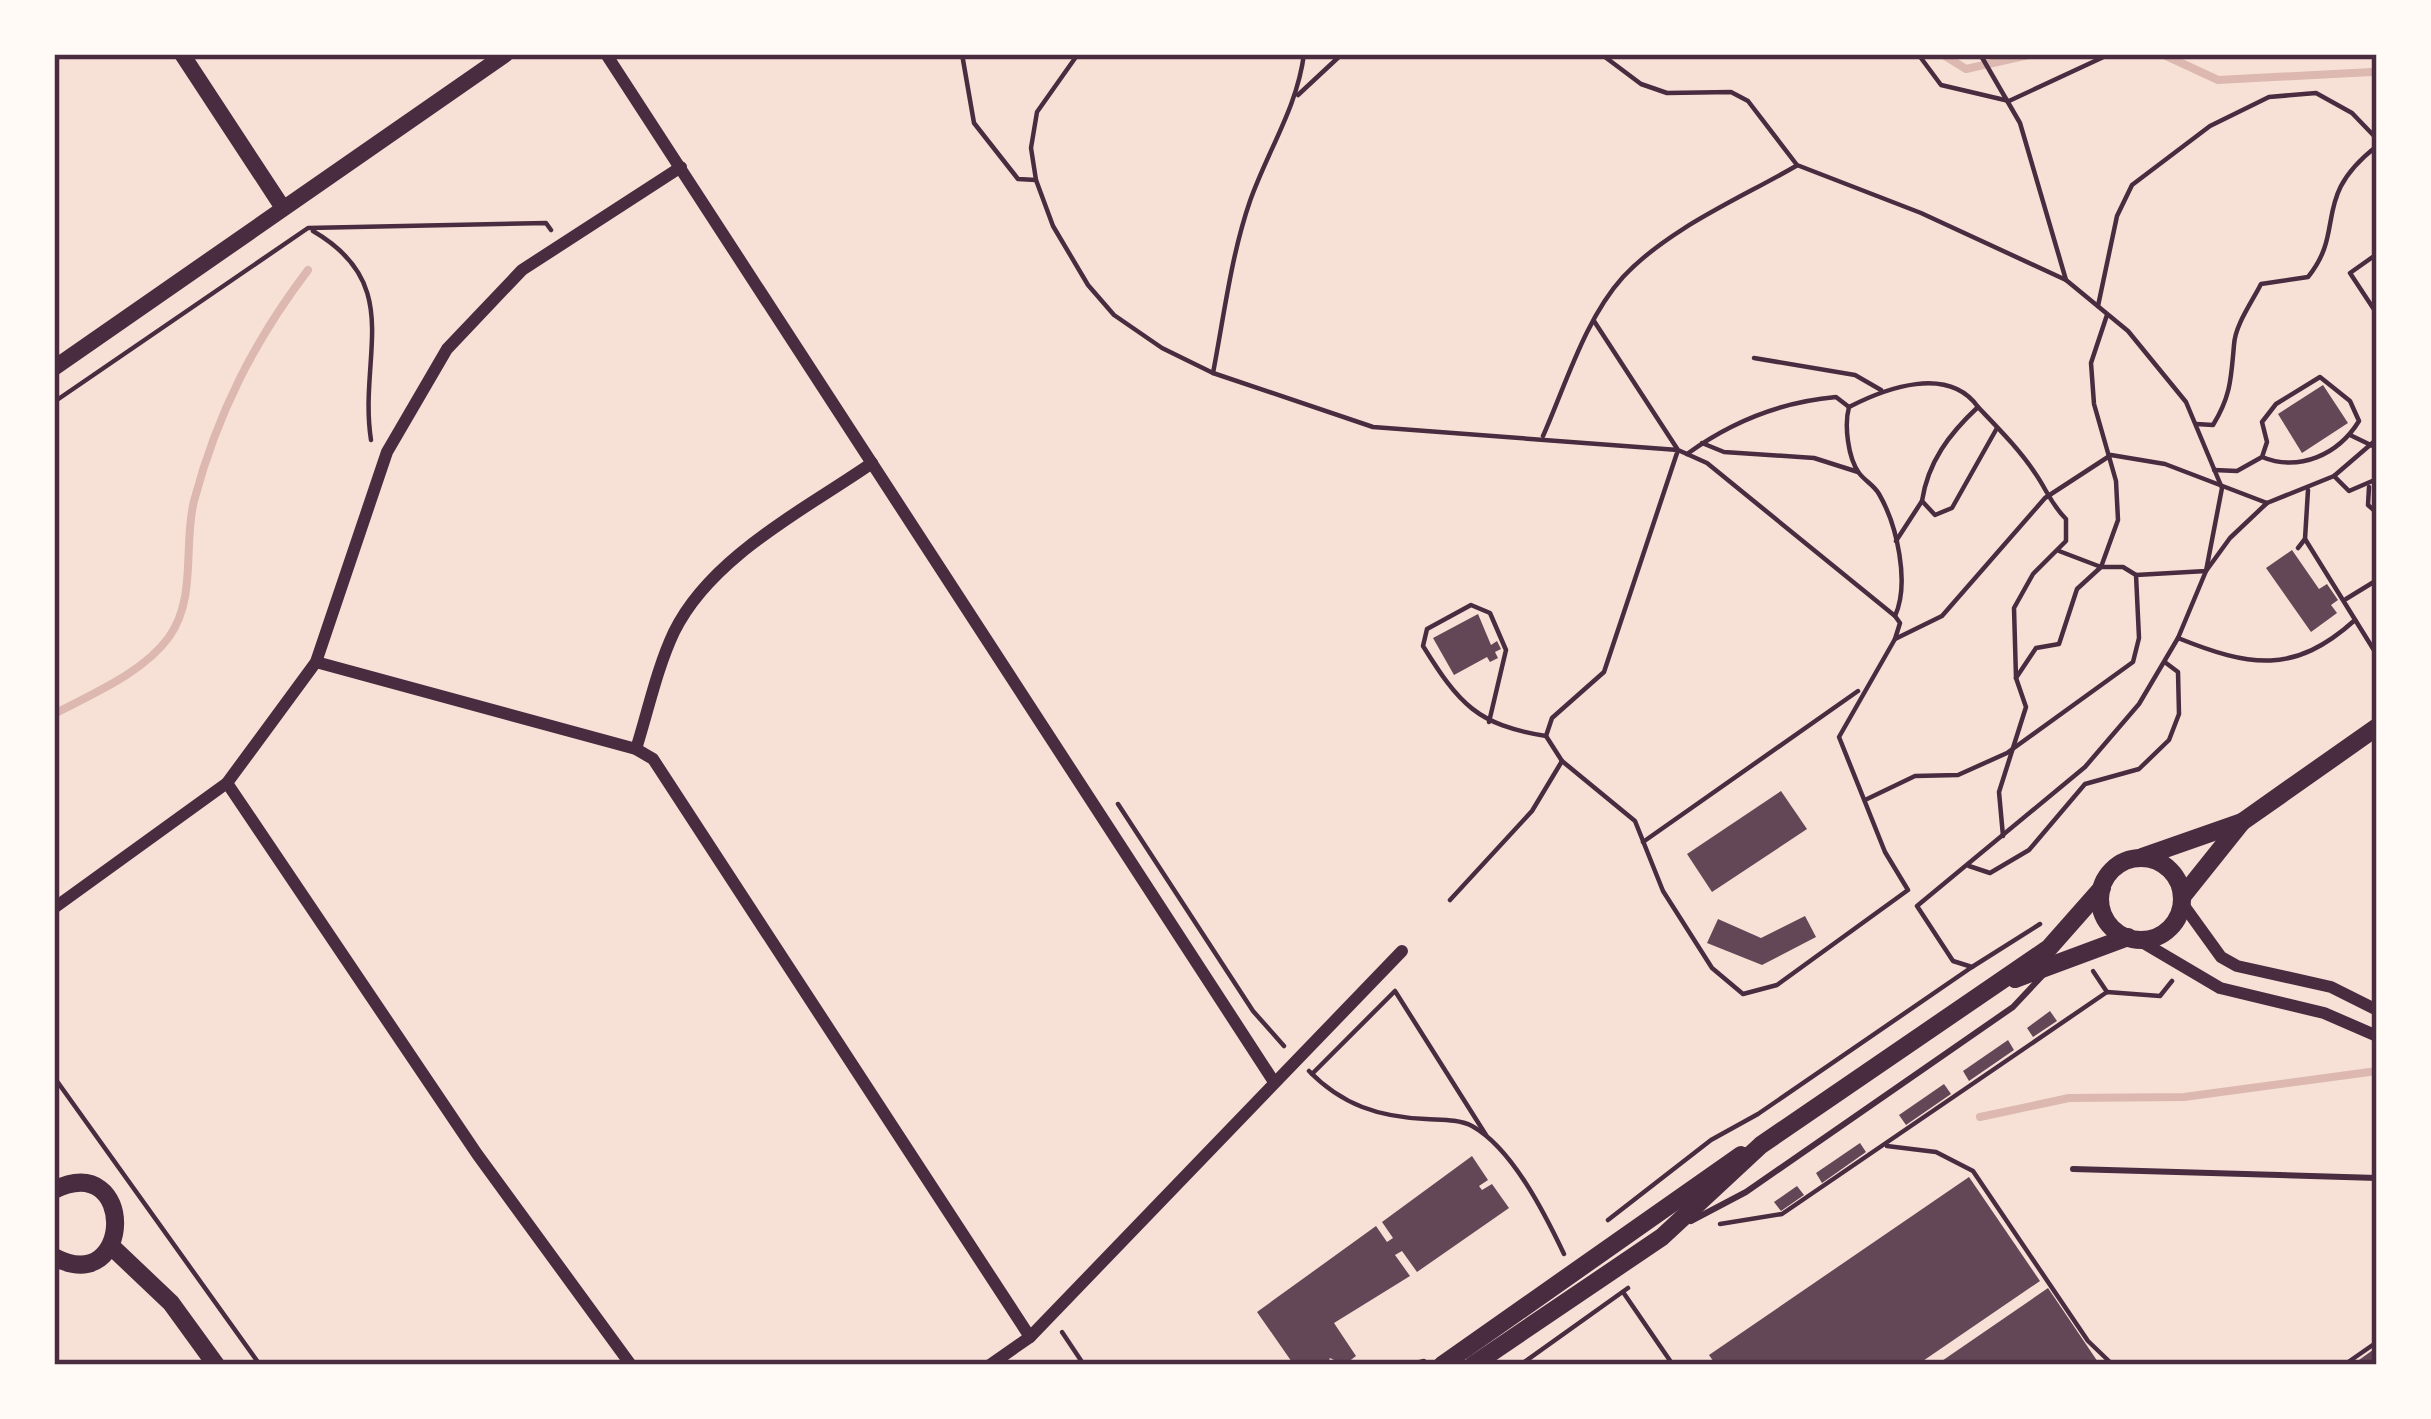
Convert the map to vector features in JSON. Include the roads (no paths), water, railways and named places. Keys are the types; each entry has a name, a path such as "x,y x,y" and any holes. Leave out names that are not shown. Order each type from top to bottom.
{"main road":[{"path":"1473,1365 1662,1237 1761,1145 2068,933 2121,863 2242,822 2377,727"},
{"path":"1984,990 2133,938 2167,931 2182,900 2242,822"},
{"path":"2143,857 2170,869 2182,900"},
{"path":"2102,888 2105,918 2133,938"},
{"path":"1442,1365 1717,1166 1761,1145"},
{"path":"54,1269 82,1264 111,1246 117,1222 110,1200 80,1183 55,1187"},
{"path":"111,1246 171,1303 216,1365"},
{"path":"54,1257 82,1264"}],"street":[{"path":"182,54 283,208"},
{"path":"54,368 506,54"},
{"path":"606,54 1274,1082"},
{"path":"54,908 226,782 316,662 380,470 447,349 522,271 681,167"},
{"path":"636,749 675,630 710,584 749,547 872,463"},
{"path":"316,662 636,749 653,759 1030,1336"},
{"path":"226,782 450,1114 631,1365"},
{"path":"2182,900 2222,957 2237,966 2331,987 2377,1010"},
{"path":"2133,938 2220,988 2324,1013 2377,1036"},
{"path":"990,1365 1030,1336 1402,951"}],"lane":[{"path":"1662,1237 1746,1192 1996,1019 2052,966"},
{"path":"2073,1169 2377,1178"}],"waterway":[{"path":"1942,54 1966,69 2033,54"},
{"path":"2162,54 2218,80 2372,72"},
{"path":"54,714 131,672 158,650 178,622 194,501 214,438 254,351 308,270"},
{"path":"1980,1117 2069,1098 2184,1097 2377,1071"}]}
